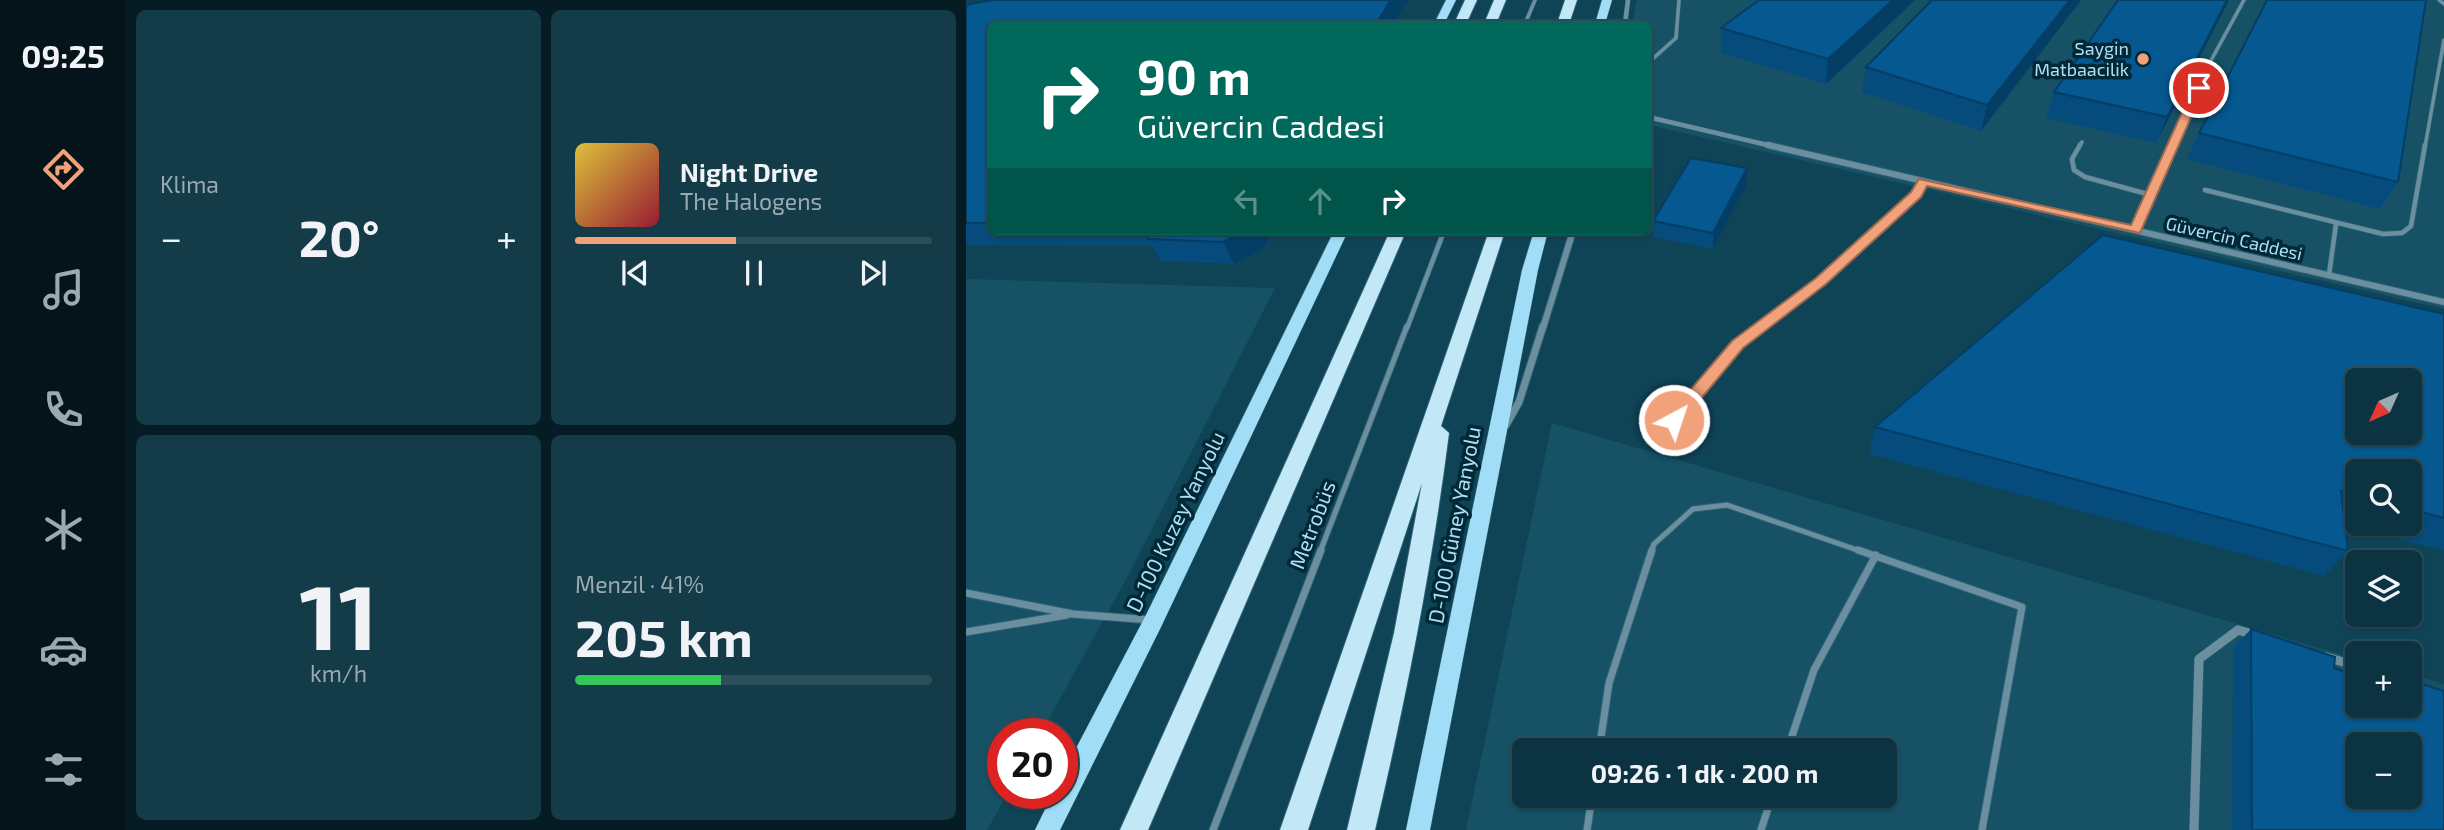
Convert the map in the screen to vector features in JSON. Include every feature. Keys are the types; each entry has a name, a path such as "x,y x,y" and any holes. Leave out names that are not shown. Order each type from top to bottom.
{"highway":[{"path":"1461,21 1471,0"},
{"path":"1491,21 1500,0"},
{"path":"1564,21 1571,0"},
{"path":"1134,830 1396,235"},
{"path":"1294,830 1496,235"},
{"path":"1361,830 1383,743 1427,526 1444,391"}],"main road":[{"path":"1440,21 1451,0"},
{"path":"1601,21 1607,0"},
{"name":"D-100 Kuzey Yanyolu","path":"1047,830 1154,620 1339,235"},
{"name":"D-100 Güney Yanyolu","path":"1418,830 1540,235"}],"street":[{"path":"1625,21 1628,0"},
{"name":"Güvercin Caddesi","path":"1652,118 2444,302"},
{"path":"1497,441 1519,402 1572,235"},
{"path":"2194,830 2199,659 2238,630 2265,638"},
{"path":"2318,654 2345,662"}],"lane":[{"path":"1526,21 1535,0"},
{"path":"1652,59 1676,38 1679,0"},
{"path":"2135,230 2208,66 2244,0"},
{"path":"2439,0 2444,4"},
{"path":"2205,190 2383,234 2402,233 2411,226 2444,40"},
{"path":"2082,142 2072,159 2074,170 2085,177 2151,195"},
{"path":"1674,420 1737,344 1821,281 1916,194 1923,181"},
{"path":"2329,275 2336,223"},
{"name":"Metrobüs","path":"1213,830 1442,235"},
{"path":"1601,738 1609,683 1654,544 1693,509 1727,505 2022,607 1982,830"},
{"path":"1791,738 1814,670 1876,555"},
{"path":"966,593 1073,614 1154,620"},
{"path":"966,632 1020,620 1073,614"},
{"path":"1587,830 1590,808"},
{"path":"1760,830 1768,808"}],"shaded area":[{"path":"1637,0 2444,0 2444,309 1652,126 1652,21 1633,21"},
{"path":"966,279 1275,288 1129,574 1049,718 987,718 987,809 999,809 987,830 966,830"},
{"path":"1552,423 2345,655 2345,718 2422,718 2422,678 2444,684 2444,830 1466,830"}],"building":[{"path":"993,0 1391,0 1378,21 987,21 987,223 966,223 966,7"},
{"path":"1759,0 1893,0 1828,59 1721,28"},
{"path":"1932,0 2070,0 1987,105 1866,67"},
{"name":"Saygin Matbaacilik","path":"2118,0 2227,0 2167,117 2054,92"},
{"path":"2267,0 2426,0 2398,182 2199,133"},
{"path":"1691,158 1747,168 1713,233 1653,221"},
{"path":"1148,235 1236,235 1223,242 1148,239"},
{"path":"2103,235 2444,314 2444,518 2422,512 2422,459 2345,459 2345,492 2341,491 2348,550 1875,427"},
{"path":"2251,629 2335,657 2334,668 2345,672 2345,718 2422,718 2422,684 2444,691 2444,830 2252,830"}],"place":[{"name":"Saygin Matbaacilik","path":"2143,59"}],"route":[{"path":"1674,420 1737,344 1821,281 1916,194 1923,181 2135,230 2199,88"}]}
